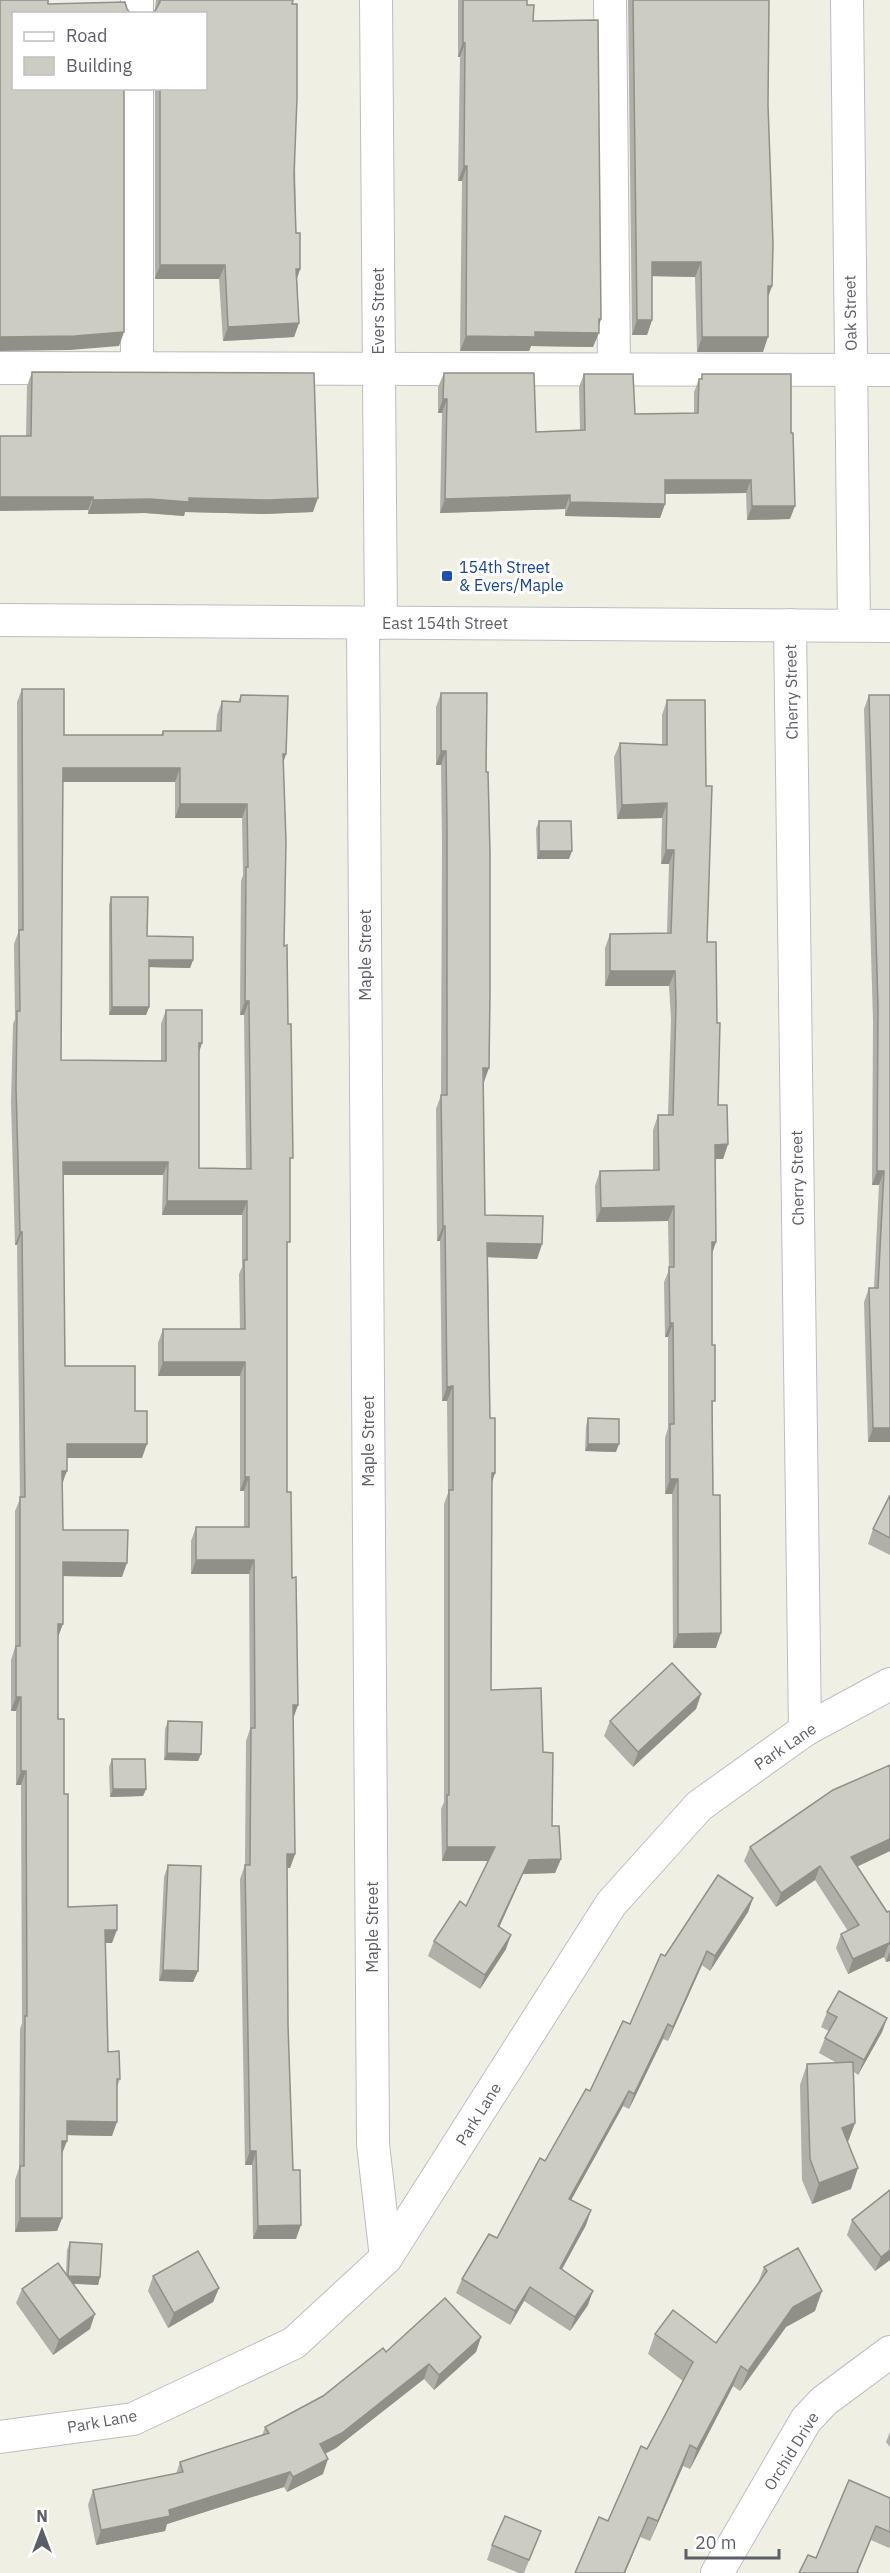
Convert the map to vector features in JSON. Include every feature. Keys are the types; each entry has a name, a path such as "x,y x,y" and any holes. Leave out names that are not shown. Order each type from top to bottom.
{"street":[{"name":"Evers Street","path":"372,623 379,369 376,0"},
{"path":"610,0 614,369"},
{"name":"Oak Street","path":"847,0 854,625"},
{"path":"137,90 137,368"},
{"path":"0,368 890,370"},
{"name":"East 154th Street","path":"0,620 890,626"},
{"name":"Maple Street","path":"372,623 373,2144 386,2258"},
{"name":"Cherry Street","path":"790,625 805,1730"},
{"name":"Park Lane","path":"0,2437 133,2419 294,2343 386,2258 611,1904 699,1806 805,1730 890,1684"},
{"name":"Orchid Drive","path":"717,2573 806,2420 824,2402 890,2352"}],"building":[{"path":"0,0 48,0 48,4 125,2 129,12 12,12 12,90 124,90 124,332 75,336 0,337"},
{"path":"160,0 293,0 292,4 297,4 294,175 296,233 300,233 300,269 296,269 299,323 228,327 225,265 160,265 160,90 207,90 207,12 154,12"},
{"path":"463,0 527,0 527,5 534,5 533,21 598,20 601,319 599,319 599,333 535,332 535,337 466,336 467,166 464,166"},
{"path":"633,0 769,0 768,105 773,243 772,286 768,286 768,337 702,337 701,262 652,262 652,320 637,320"},
{"path":"32,372 314,373 318,498 268,500 189,498 189,502 150,499 93,500 93,497 0,497 0,436 31,436"},
{"path":"444,373 534,373 536,432 585,430 584,374 633,374 635,414 698,413 699,379 702,379 702,374 791,374 795,506 752,506 751,480 665,480 665,504 570,502 570,495 445,499 447,399 443,399"},
{"path":"22,689 64,689 64,735 163,735 163,731 221,731 222,701 240,702 241,695 288,696 286,754 283,754 286,841 284,946 287,945 288,1024 291,1024 293,1158 290,1158 290,1242 287,1242 287,1492 291,1492 292,1578 296,1577 298,1705 293,1705 295,1854 287,1854 288,2025 293,2170 300,2170 301,2225 258,2226 256,2151 250,2151 245,1865 250,1865 251,1728 255,1728 254,1560 196,1560 196,1527 249,1527 249,1477 245,1477 245,1362 163,1362 163,1329 245,1329 244,1260 247,1260 247,1201 167,1201 168,1162 63,1162 65,1366 135,1366 135,1411 147,1411 147,1444 67,1444 67,1471 62,1471 63,1530 128,1530 127,1563 63,1562 63,1624 58,1624 58,1719 64,1719 64,1794 68,1794 68,1907 117,1905 117,1930 105,1930 108,2052 119,2051 117,2122 67,2121 67,2141 62,2141 62,2218 20,2218 20,2166 24,2166 25,2016 27,2016 26,1771 21,1771 21,1697 16,1697 16,1646 20,1646 20,1497 25,1497 22,1232 20,1232 16,1088 17,1011 20,1011 19,930 23,930","holes":["63,768 180,768 180,804 247,804 245,1001 249,1001 251,1169 199,1168 199,1043 202,1043 202,1010 166,1010 166,1061 61,1060"]},
{"path":"441,693 487,693 490,993 489,1068 483,1068 485,1215 543,1216 542,1244 487,1243 490,1418 495,1418 495,1473 492,1473 491,1690 541,1688 543,1752 553,1753 552,1826 559,1826 561,1859 529,1860 498,1926 511,1935 485,1975 434,1941 460,1901 466,1906 495,1847 447,1847 449,1490 453,1490 453,1386 447,1387 445,1226 443,1226 441,1095 447,1095 447,828 446,751 441,751"},
{"path":"869,695 890,695 890,1428 873,1428 869,1288 878,1288 884,1171 877,1171 878,1007"},
{"path":"667,700 705,700 706,786 712,786 707,942 716,942 717,1023 720,1023 718,1105 727,1105 728,1144 715,1145 716,1242 712,1242 712,1345 715,1345 715,1401 712,1401 713,1495 720,1495 721,1633 678,1634 678,1479 670,1479 670,1424 674,1424 673,1323 670,1323 669,1267 674,1267 674,1206 601,1208 600,1171 659,1170 658,1115 673,1115 675,971 610,971 610,934 671,933 674,850 666,850 667,803 622,805 620,743 667,745"},
{"path":"539,821 571,821 572,851 539,851"},
{"path":"111,897 148,897 147,936 193,937 193,960 149,960 149,1007 112,1007"},
{"path":"588,1418 619,1419 619,1444 588,1444"},
{"path":"890,1495 890,1538 873,1529"},
{"path":"672,1663 701,1694 638,1752 610,1721"},
{"path":"168,1721 202,1722 201,1754 167,1753"},
{"path":"112,1759 145,1759 146,1789 113,1789"},
{"path":"890,1765 890,1839 851,1857 887,1912 890,1911 890,1945 889,1943 853,1959 841,1934 859,1925 820,1866 781,1893 750,1847 833,1790"},
{"path":"168,1865 201,1866 198,1971 163,1970"},
{"path":"718,1875 753,1898 715,1956 707,1951 673,2027 668,2024 634,2094 629,2091 569,2199 591,2210 560,2268 593,2291 575,2317 530,2287 515,2311 462,2279 489,2234 497,2238 540,2158 545,2161 586,2089 590,2091 623,2021 630,2024 661,1954 665,1956"},
{"path":"839,1991 887,2018 864,2060 825,2038 837,2017 827,2012"},
{"path":"853,2062 855,2123 842,2128 858,2168 819,2183 810,2159 807,2064"},
{"path":"890,2190 890,2250 881,2257 852,2220"},
{"path":"70,2242 102,2244 100,2277 68,2276"},
{"path":"798,2248 822,2291 793,2307 748,2371 741,2366 697,2449 690,2445 658,2521 648,2517 624,2573 575,2573 599,2517 608,2521 641,2446 647,2449 693,2362 655,2334 673,2310 716,2343 767,2271 764,2267"},
{"path":"198,2251 219,2288 174,2313 153,2276"},
{"path":"58,2263 95,2314 59,2340 22,2289"},
{"path":"445,2298 481,2337 439,2375 429,2364 342,2433 320,2444 328,2459 293,2477 290,2472 169,2510 170,2516 101,2530 93,2490 183,2472 180,2462 269,2433 265,2427 323,2396 383,2348 386,2352"},
{"path":"849,2480 890,2498 890,2532 876,2526 857,2572 859,2573 799,2573 808,2555 816,2558"},
{"path":"505,2516 541,2531 529,2560 492,2545"}],"place":[{"name":"154th Street & Evers/Maple","path":"447,576"}]}
